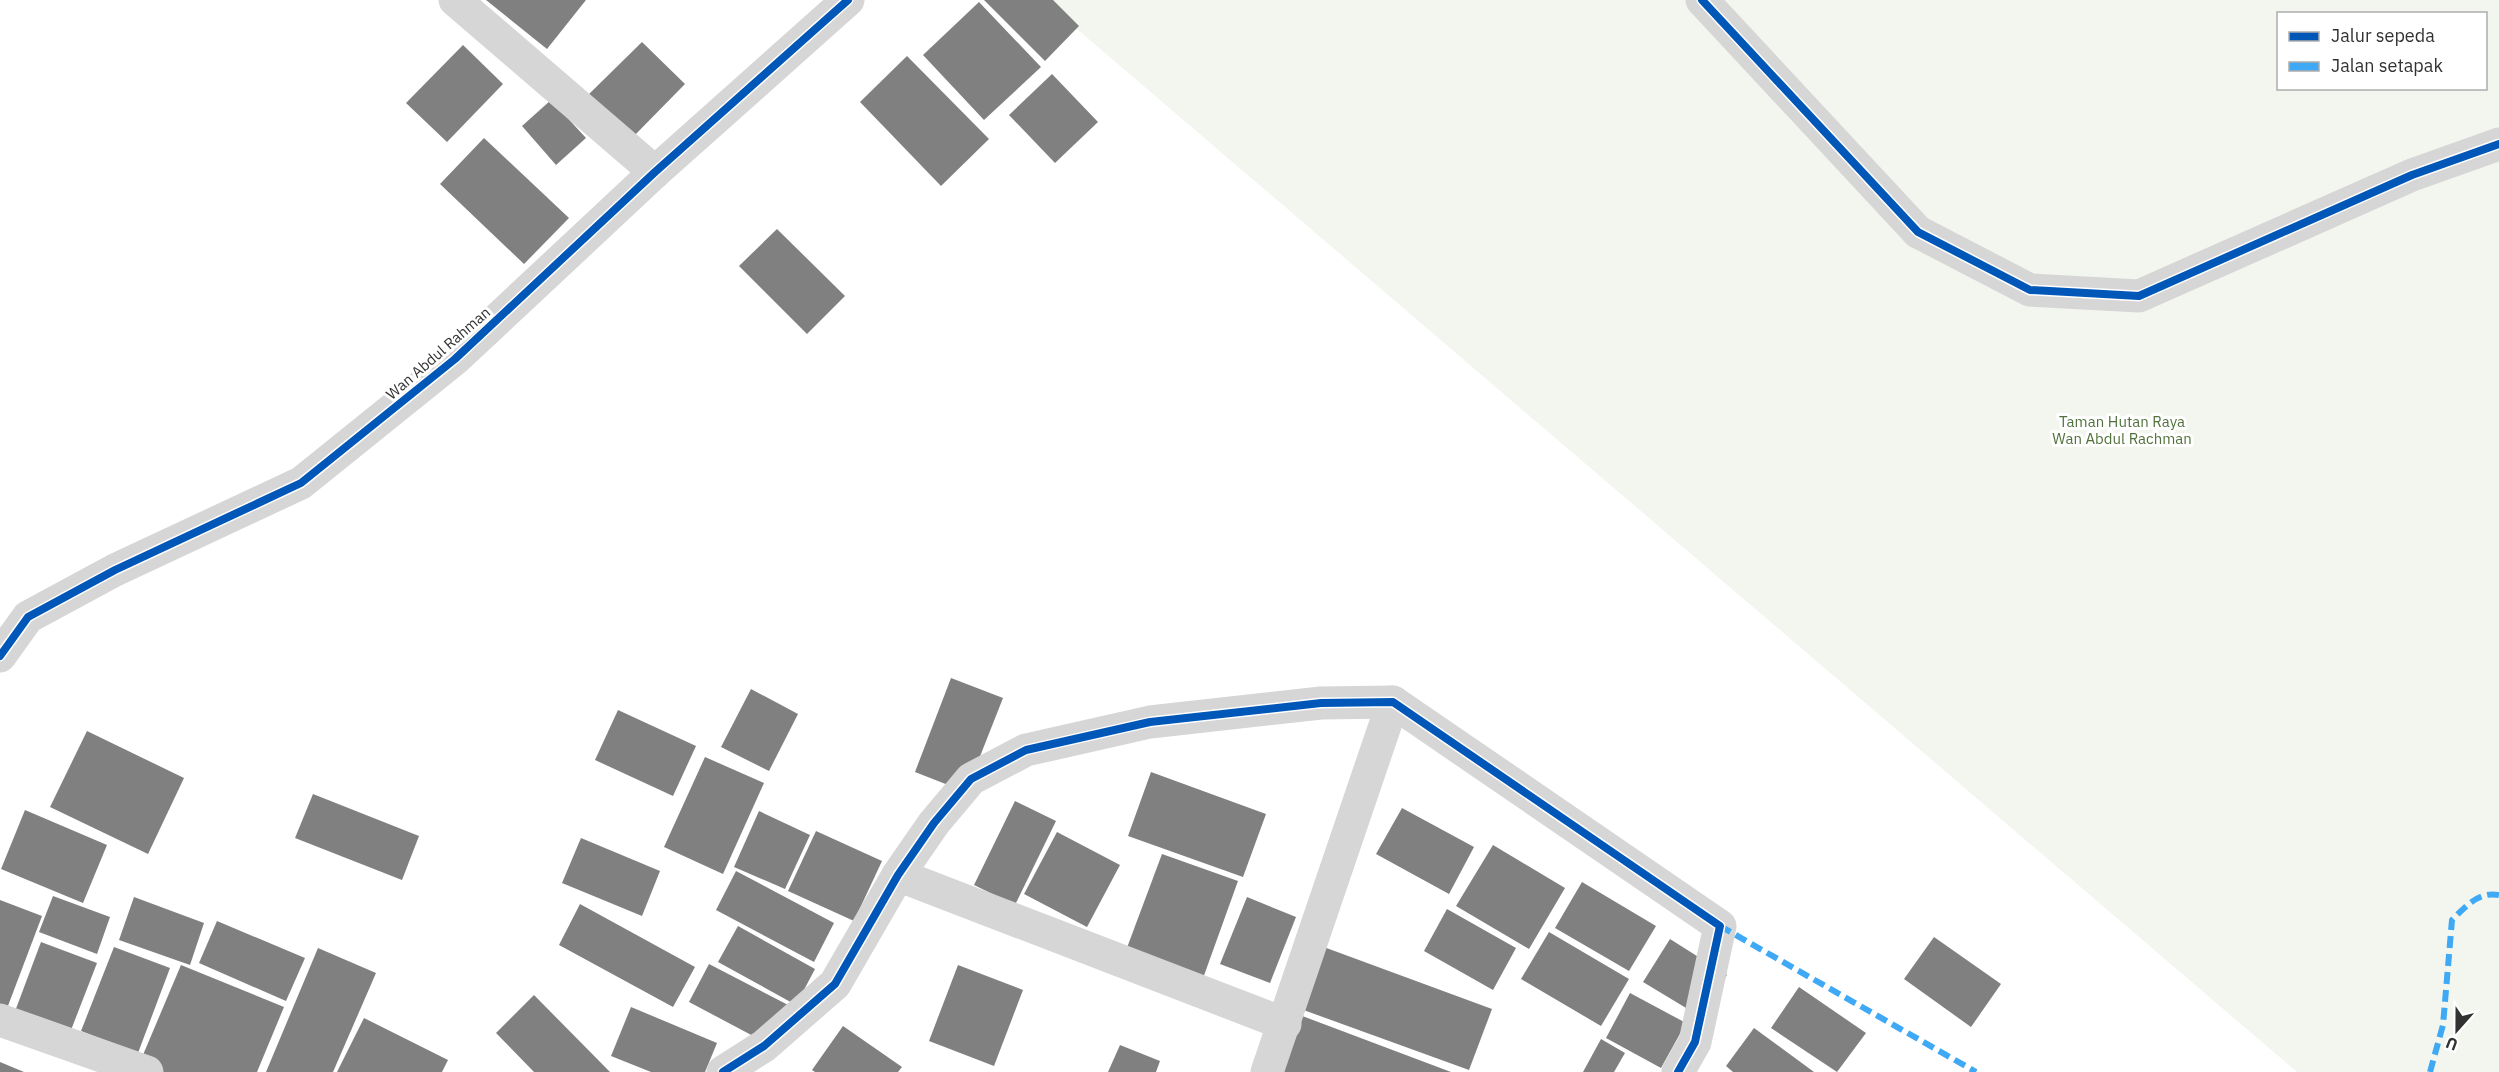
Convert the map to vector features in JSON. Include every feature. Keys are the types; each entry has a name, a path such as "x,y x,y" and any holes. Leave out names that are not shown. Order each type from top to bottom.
{"street":[{"path":"455,0 655,172"},
{"name":"Wan Abdul Rahman","path":"0,656 28,617 116,570 301,483 455,359 655,172 848,0"},
{"path":"1702,0 1918,232 2030,290 2139,296 2412,175 2499,144"},
{"path":"1268,1072 1393,702"},
{"path":"723,1072 764,1046 835,984 898,875 934,823 971,779 1026,750 1150,722 1321,703 1393,702 1720,926 1695,1042 1678,1072"},
{"path":"898,875 1285,1024"},
{"path":"0,1020 147,1072"}],"green space":[{"name":"Taman Hutan Raya Wan Abdul Rachman","path":"1043,0 2499,0 2499,1072 2297,1072"}],"building":[{"path":"486,0 586,0 547,49"},
{"path":"984,0 1053,0 1079,26 1045,61"},
{"path":"979,2 1041,67 984,120 923,55"},
{"path":"642,42 685,84 630,140 586,97"},
{"path":"463,45 503,84 447,142 406,103"},
{"path":"907,56 989,139 941,186 860,102"},
{"path":"1052,74 1098,122 1055,163 1009,115"},
{"path":"551,100 586,138 556,165 522,126"},
{"path":"484,138 569,218 524,264 440,184"},
{"path":"777,229 845,296 807,334 739,266"},
{"path":"951,678 1003,698 966,792 915,772"},
{"path":"751,689 798,714 769,771 721,747"},
{"path":"618,710 696,746 673,796 595,760"},
{"path":"87,731 184,778 148,854 50,807"},
{"path":"705,757 764,783 723,874 664,847"},
{"path":"1151,772 1266,814 1243,877 1128,836"},
{"path":"313,794 419,836 402,880 295,838"},
{"path":"1015,801 1056,821 1015,905 974,885"},
{"path":"1402,808 1474,847 1449,894 1376,854"},
{"path":"25,810 107,845 83,903 1,869"},
{"path":"759,811 810,835 785,889 734,867"},
{"path":"816,831 882,861 854,921 788,891"},
{"path":"1057,832 1120,865 1087,927 1024,894"},
{"path":"581,838 660,871 642,916 562,883"},
{"path":"1493,845 1565,888 1529,949 1456,906"},
{"path":"1162,854 1238,881 1202,981 1125,953"},
{"path":"736,871 834,923 814,962 716,910"},
{"path":"1582,882 1656,926 1629,971 1555,928"},
{"path":"53,896 110,917 97,954 39,932"},
{"path":"134,897 204,923 190,965 119,940"},
{"path":"1247,897 1296,917 1270,983 1220,964"},
{"path":"0,900 42,916 0,1027"},
{"path":"580,904 695,967 673,1007 559,945"},
{"path":"1447,909 1516,948 1493,990 1424,951"},
{"path":"217,921 305,958 286,1001 199,963"},
{"path":"738,926 815,969 796,1005 718,962"},
{"path":"1549,932 1629,979 1601,1026 1521,979"},
{"path":"1934,937 2001,984 1971,1027 1904,979"},
{"path":"1670,939 1727,975 1701,1017 1643,982"},
{"path":"41,942 97,963 66,1043 11,1022"},
{"path":"1321,946 1492,1009 1469,1070 1298,1008"},
{"path":"114,947 170,968 138,1053 81,1031"},
{"path":"318,948 376,973 333,1072 266,1072"},
{"path":"709,964 792,1007 772,1046 689,1002"},
{"path":"181,965 284,1007 257,1072 163,1072 140,1062"},
{"path":"958,965 1023,990 994,1066 929,1041"},
{"path":"1799,987 1866,1033 1837,1072 1771,1028"},
{"path":"1630,993 1686,1023 1661,1068 1606,1038"},
{"path":"534,995 610,1072 534,1072 496,1033"},
{"path":"631,1007 717,1043 705,1072 651,1072 611,1056"},
{"path":"1297,1014 1451,1072 1275,1072"},
{"path":"364,1018 448,1060 442,1072 337,1072"},
{"path":"843,1026 902,1067 898,1072 815,1072 812,1070"},
{"path":"1754,1028 1814,1072 1733,1072 1726,1066"},
{"path":"1601,1039 1625,1053 1614,1072 1583,1072"},
{"path":"1120,1045 1160,1061 1156,1072 1108,1072"},
{"path":"0,1062 24,1072 0,1072"}],"marked path":[{"path":"2430,1072 2443,1025 2452,920 2467,905 2479,898 2485,895 2499,895"},
{"path":"1720,926 1976,1072"}],"cycle path":[{"path":"0,656 28,617 115,570 301,483 455,359 655,172 848,0"},
{"path":"1702,0 1918,232 2030,290 2139,296 2412,175 2499,144"},
{"path":"723,1072 764,1046 835,984 898,875 934,823 971,779 1026,750 1150,722 1321,703 1393,702 1720,926 1695,1042 1678,1072"}]}
